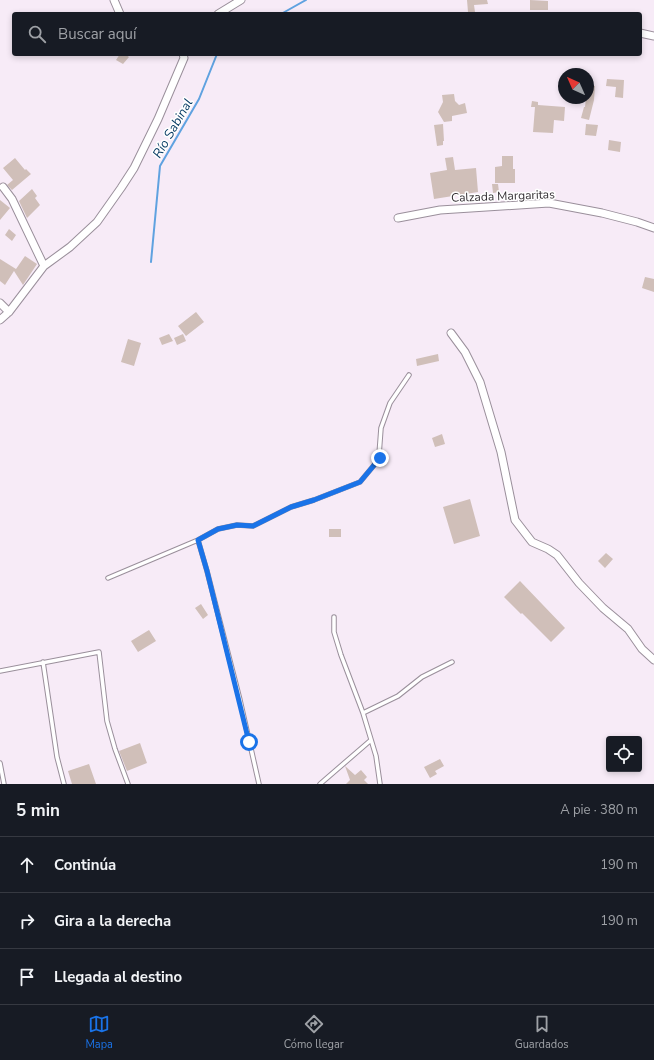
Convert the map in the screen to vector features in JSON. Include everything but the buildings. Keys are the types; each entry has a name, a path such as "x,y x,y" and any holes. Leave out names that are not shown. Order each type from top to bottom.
{"street":[{"path":"114,0 119,12"},
{"path":"221,12 241,0"},
{"path":"642,33 654,36"},
{"path":"0,319 9,312 44,266 70,247 97,222 121,188 134,168 168,97 184,56"},
{"path":"3,187 12,199 44,266"},
{"name":"Calzada Margaritas","path":"398,218 440,210 549,203 602,213 654,228"},
{"path":"0,303 9,312"},
{"path":"451,333 465,352 480,382 501,452 515,520 532,542 557,555 579,583 603,608 628,629 642,649 654,660"}],"lane":[{"path":"108,578 198,540 218,529 237,525 253,526 291,507 314,500 360,482 380,458 381,428 390,403 409,375"},
{"path":"198,540 240,700 259,784"},
{"path":"334,617 334,632 363,713 376,756 380,784"},
{"path":"0,671 100,652 107,721 115,749 128,784"},
{"path":"43,662 57,757 64,784"},
{"path":"363,713 398,696 422,677 452,662"},
{"path":"320,784 371,740"},
{"path":"0,763 1,778 4,784"}],"waterway":[{"name":"Río Sabinal","path":"285,12 306,0"},
{"name":"Río Sabinal","path":"151,262 160,166 199,99 216,56"}],"route":[{"path":"249,742 240,700 198,540 218,529 237,525 253,526 291,507 314,500 360,482 380,458"}]}
